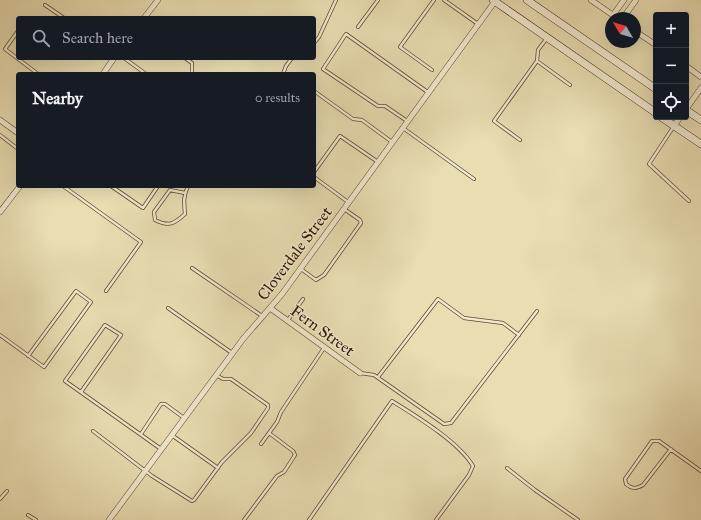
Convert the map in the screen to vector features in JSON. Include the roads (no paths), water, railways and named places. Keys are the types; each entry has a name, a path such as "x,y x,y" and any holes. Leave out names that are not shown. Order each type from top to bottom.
{"street":[{"path":"146,16 158,0"},
{"path":"495,0 547,38 653,111"},
{"name":"Cloverdale Street","path":"109,520 232,353 270,308 349,203 392,142 479,25 495,0"},
{"path":"527,0 653,87"},
{"path":"591,0 609,12"},
{"path":"617,12 624,0"},
{"path":"627,12 636,0"},
{"path":"641,35 653,43"},
{"path":"104,72 113,60"},
{"path":"689,68 701,76"},
{"path":"689,105 701,88"},
{"path":"689,111 701,120"},
{"path":"0,120 16,132"},
{"path":"665,120 701,144"},
{"path":"674,126 678,120"},
{"path":"0,212 18,188"},
{"name":"Fern Street","path":"270,308 360,373"}],"lane":[{"path":"316,40 322,32 336,0"},
{"path":"358,26 378,0"},
{"path":"432,70 400,47 434,0"},
{"path":"444,0 479,25"},
{"path":"45,5 61,16"},
{"path":"16,34 5,49 16,57"},
{"path":"408,121 385,106 378,106 323,69 346,34 429,93"},
{"path":"520,140 494,121 537,61 538,50 547,38"},
{"path":"20,60 35,72"},
{"path":"127,60 143,72"},
{"path":"188,60 192,63 192,72"},
{"path":"284,72 290,60"},
{"path":"537,61 570,85"},
{"path":"316,92 353,119 362,120 392,142"},
{"path":"674,126 650,164 689,201"},
{"path":"403,128 474,178"},
{"path":"0,136 16,147"},
{"path":"316,169 340,136 378,162"},
{"path":"316,178 349,203"},
{"path":"66,188 141,242 106,291"},
{"path":"114,188 143,208 157,188"},
{"path":"185,193 170,190 154,212 155,220 164,225 176,222 184,214 184,197 187,188"},
{"path":"300,269 316,280 324,275 361,223 360,220 344,209"},
{"path":"192,268 262,316"},
{"path":"0,335 28,356 44,367 91,302 76,291 28,356"},
{"path":"287,320 303,299"},
{"path":"378,377 438,299 464,318 503,323 519,335"},
{"path":"168,308 232,353"},
{"path":"360,373 374,374 444,424 451,423 537,311"},
{"path":"81,392 121,335 105,325 65,381 161,449"},
{"path":"261,444 325,348"},
{"path":"93,431 145,470 192,501 218,468 251,433 268,408 268,405 230,379 223,379 216,375"},
{"path":"309,520 392,401 437,431 468,457 473,466 469,475 437,520"},
{"path":"141,434 161,404 164,404 184,418"},
{"path":"244,520 277,476 284,472 295,455 294,451 269,433"},
{"path":"171,435 218,468"},
{"path":"671,449 642,486 630,488 626,484 625,479 652,441 659,441 671,449 701,471"},
{"path":"507,468 535,490 578,520"},
{"path":"0,499 7,491"},
{"path":"28,515 36,520"}]}
